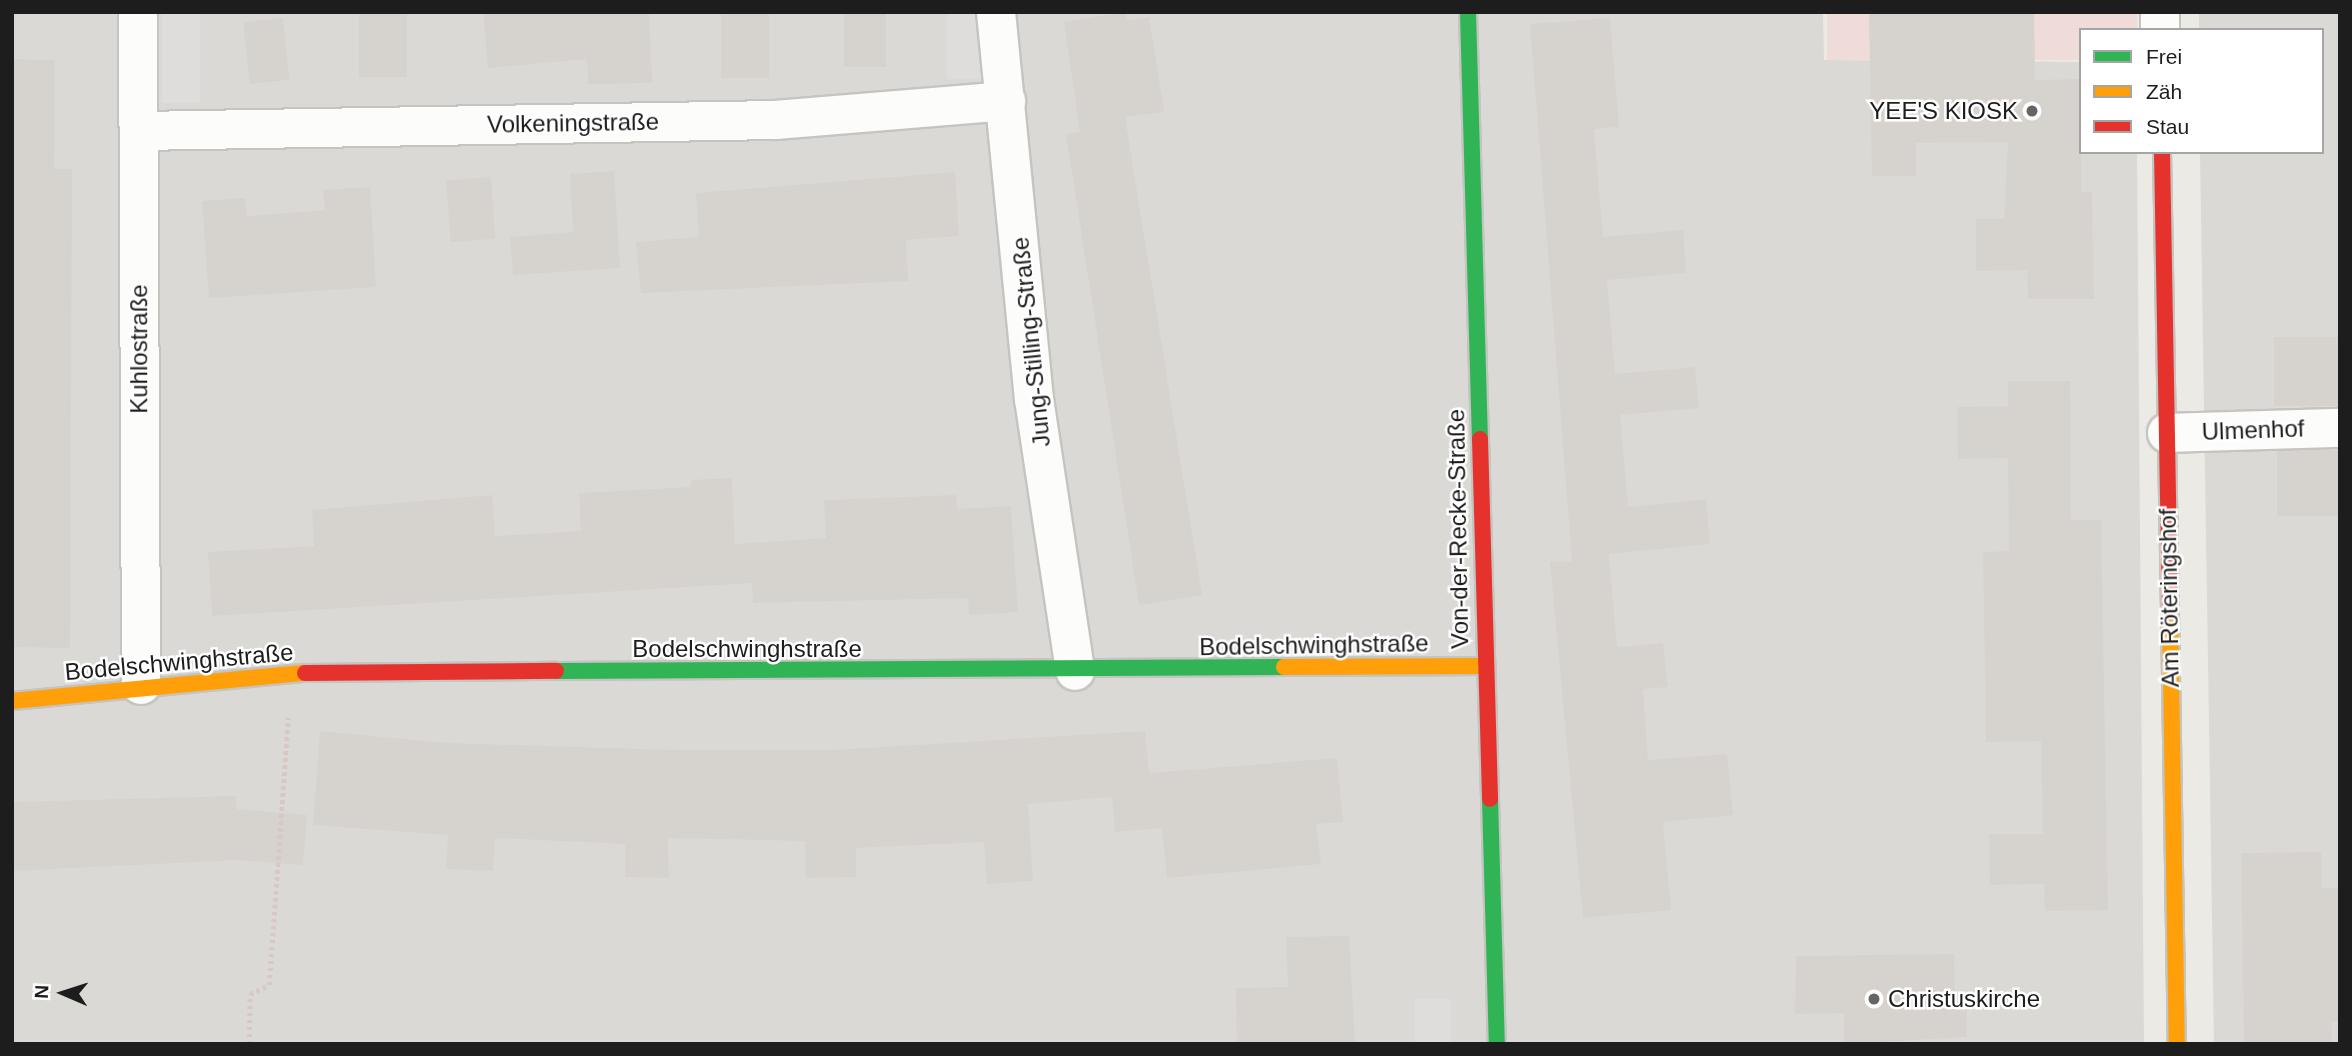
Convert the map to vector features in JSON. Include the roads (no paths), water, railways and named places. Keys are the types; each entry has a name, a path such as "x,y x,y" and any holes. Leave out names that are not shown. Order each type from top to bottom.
{"street":[{"name":"Kuhlostraße","path":"138,12 141,685"},
{"name":"Jung-Stilling-Straße","path":"996,12 1034,399 1075,671"},
{"name":"Von-der-Recke-Straße","path":"1468,12 1484,666 1497,1044"},
{"name":"Volkeningstraße","path":"139,131 776,120 1006,101"},
{"name":"Am Röteringshof","path":"2162,154 2177,1044"},
{"name":"Ulmenhof","path":"2166,433 2340,428"},
{"name":"Bodelschwinghstraße","path":"12,701 141,685 291,673 1075,671 1484,666"}],"place":[{"name":"YEE'S KIOSK","path":"2032,111"},
{"name":"Christuskirche","path":"1874,999"}]}
